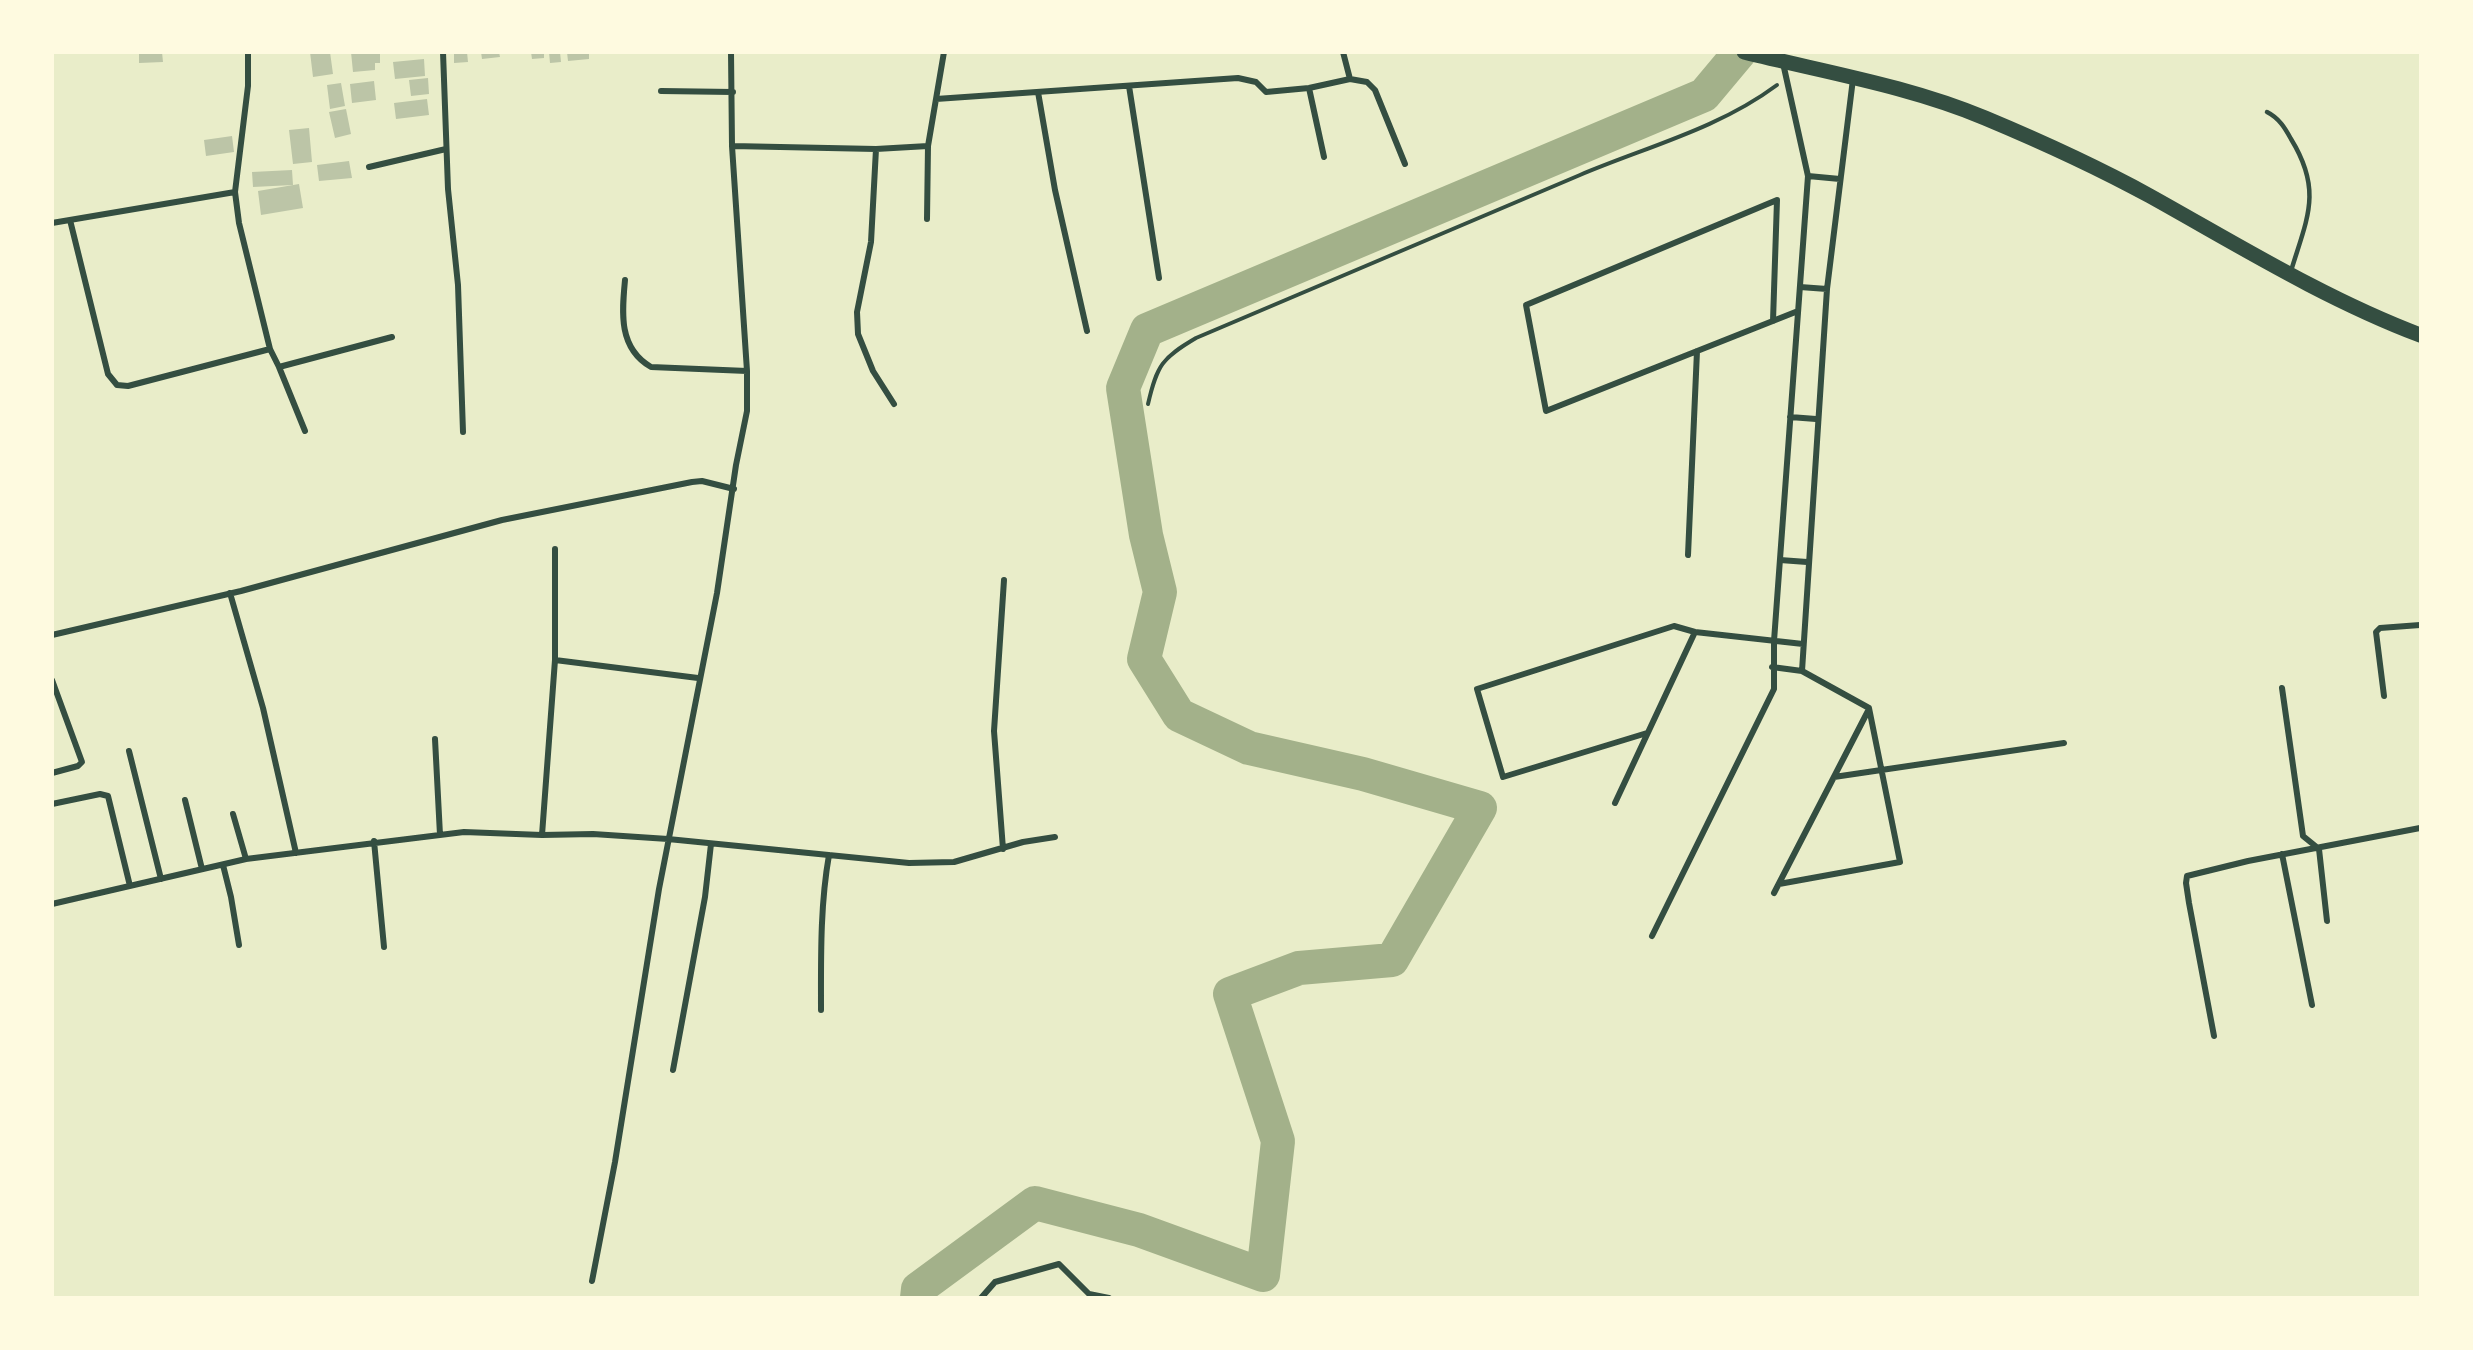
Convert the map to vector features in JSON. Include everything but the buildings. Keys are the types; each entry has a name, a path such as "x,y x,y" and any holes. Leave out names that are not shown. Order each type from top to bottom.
{"main road":[{"path":"1744,52 1948,103 2001,124 2148,195 2242,250 2337,299 2421,335"}],"street":[{"path":"248,52 248,86 235,192 239,223 270,349 305,431"},
{"path":"443,52 446,149 458,285 463,432"},
{"path":"592,1281 615,1162 668,839 717,593 742,425 747,411 747,371 732,146 731,52"},
{"path":"927,219 928,146 944,52"},
{"path":"1343,52 1350,79"},
{"path":"1652,936 1774,689 1772,667 1808,176 1780,62"},
{"path":"936,99 1238,78 1256,82 1266,92 1309,88 1350,79 1367,82 1375,90 1405,164"},
{"path":"1802,671 1816,419 1827,289 1853,79"},
{"path":"1130,86 1159,278"},
{"path":"1309,88 1323,157"},
{"path":"661,91 733,92"},
{"path":"1038,92 1055,190 1087,331"},
{"path":"732,146 876,149 928,146"},
{"path":"369,167 446,149"},
{"path":"876,149 871,242 857,312 858,333 873,371 894,404"},
{"path":"1808,176 1840,179"},
{"path":"52,223 235,192"},
{"path":"1773,321 1777,200 1526,304 1546,411 1773,321 1798,311"},
{"path":"70,220 108,374 117,385 128,386 270,349"},
{"path":"625,280 622,320 626,335 639,360 651,367 747,371"},
{"path":"1800,286 1827,289"},
{"path":"279,366 392,337"},
{"path":"1688,555 1697,351"},
{"path":"1790,417 1816,419"},
{"path":"52,636 230,593 502,520 692,482 702,481 734,489"},
{"path":"542,835 555,660 555,549"},
{"path":"1780,560 1807,562"},
{"path":"1003,849 994,731 1004,580"},
{"path":"230,593 263,708 296,854"},
{"path":"2384,696 2376,632 2380,628 2421,625"},
{"path":"1647,733 1503,777 1477,689 1674,626 1695,632 1803,644"},
{"path":"1615,803 1695,632"},
{"path":"555,660 699,678"},
{"path":"1772,667 1802,671 1869,708 1900,862 1779,884"},
{"path":"52,680 82,762 78,766 52,773"},
{"path":"2282,688 2303,836 2319,849 2327,921"},
{"path":"1774,893 1869,708"},
{"path":"435,739 440,835"},
{"path":"1834,777 2064,743"},
{"path":"129,752 161,879"},
{"path":"52,804 100,794 108,796 130,886"},
{"path":"185,800 202,869"},
{"path":"233,814 246,859"},
{"path":"2214,1036 2190,914 2187,876 2421,828"},
{"path":"52,904 246,859 296,854 374,841 464,832 593,834 668,839 909,862 954,862 1054,837"},
{"path":"374,841 384,947"},
{"path":"673,1070 705,897 711,844"},
{"path":"822,1010 820,936 823,888 829,855"},
{"path":"2282,855 2312,1005"},
{"path":"223,865 239,945"},
{"path":"981,1298 995,1282 1059,1264 1087,1296 1109,1298"}],"lane":[{"path":"2267,112 2284,126 2305,161 2311,186 2309,213 2290,273"}],"path":[{"path":"1148,404 1155,373 1163,361 1196,338 1583,174 1693,132 1768,92 1802,67"}],"waterway":[{"path":"917,1298 918,1289 1035,1203 1139,1230 1263,1275 1278,1141 1230,994 1299,968 1392,960 1480,808 1363,774 1249,748 1179,715 1144,659 1160,592 1146,535 1123,388 1147,330 1704,95 1740,52"}]}
